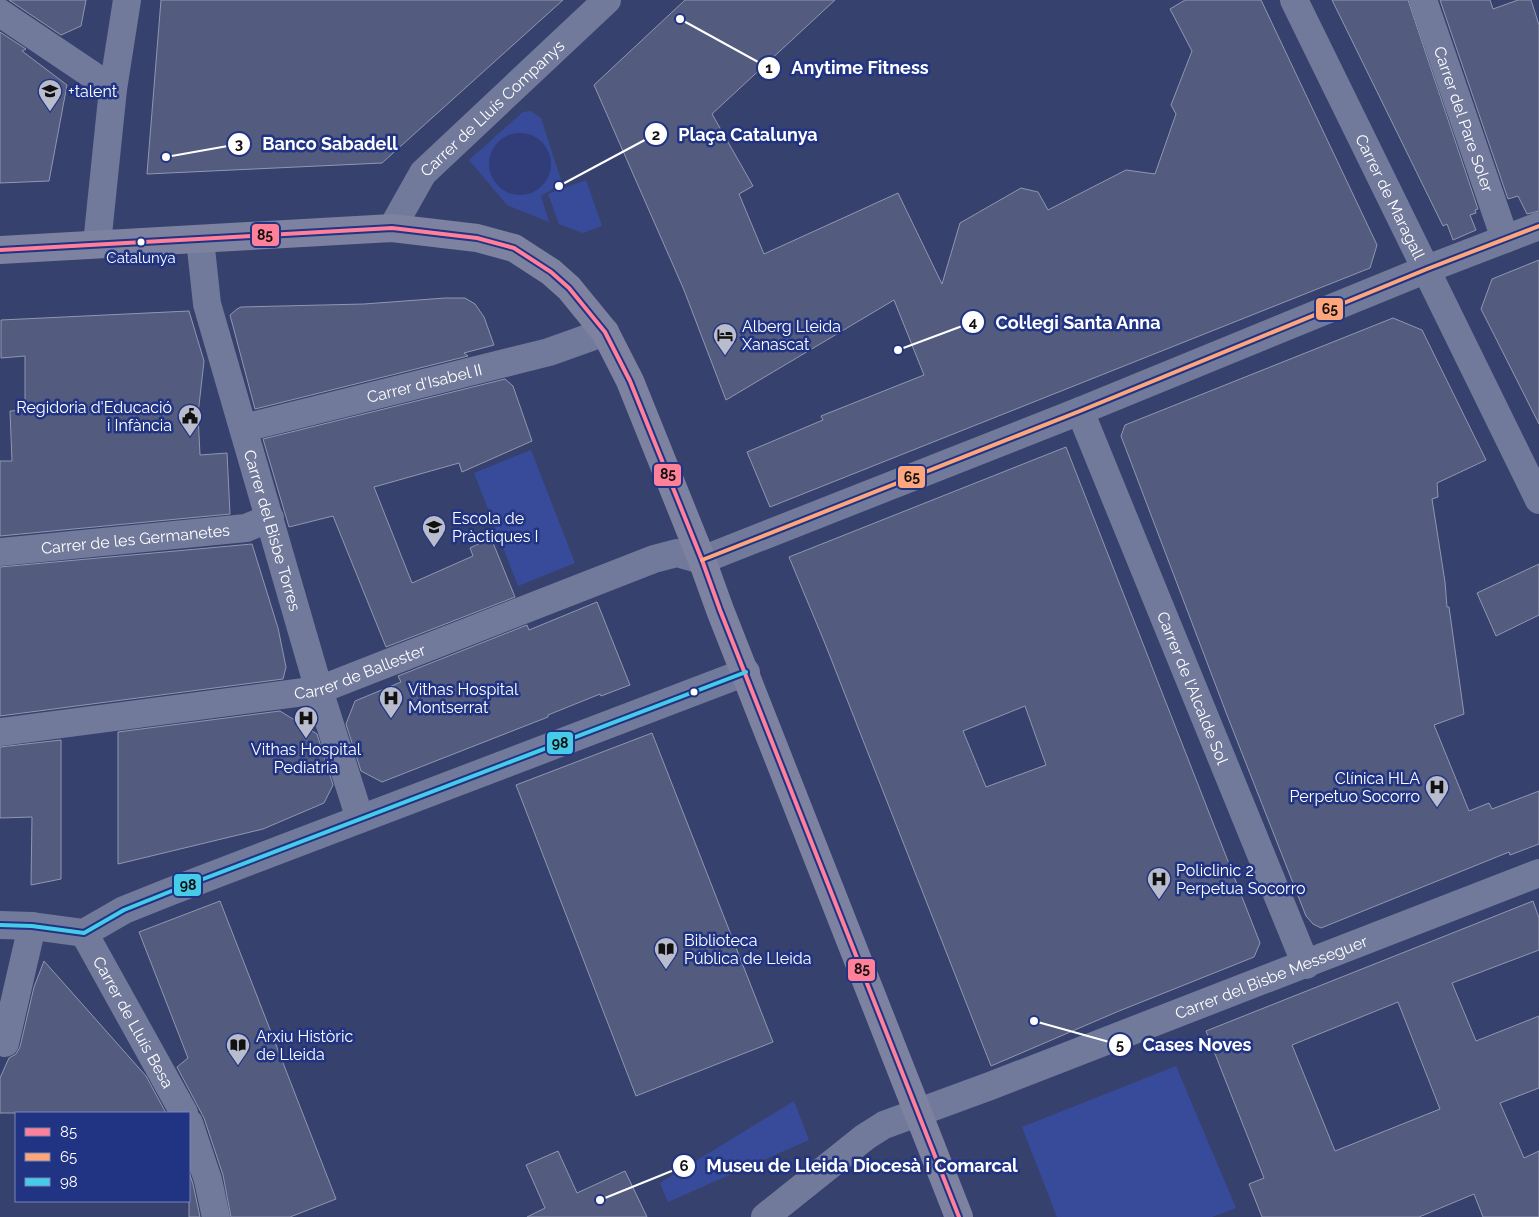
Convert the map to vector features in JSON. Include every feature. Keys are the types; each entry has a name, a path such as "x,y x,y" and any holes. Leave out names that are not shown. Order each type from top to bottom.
{"main road":[{"path":"0,250 392,228 477,238 514,248 551,272 575,295 605,332 630,381 959,1217"}],"street":[{"path":"97,244 113,89 127,0"},
{"name":"Carrer de Lluís Companys","path":"392,228 423,173 607,0"},
{"name":"Carrer de Maragall","path":"1294,0 1539,500"},
{"name":"Carrer del Pare Soler","path":"1423,0 1505,239"},
{"path":"0,13 113,89"},
{"path":"702,560 1080,411 1427,269 1539,226"},
{"name":"Carrer del Bisbe Torres","path":"200,239 207,304 319,690 360,819"},
{"name":"Carrer d'Isabel II","path":"244,428 549,352 605,332"},
{"name":"Carrer de l'Alcalde Sol","path":"1080,411 1306,964"},
{"name":"Carrer de les Germanetes","path":"0,552 246,528 270,518"},
{"name":"Carrer de Ballester","path":"0,732 319,690 654,559 677,553 702,560"},
{"path":"0,925 32,926 84,933 124,910 746,672"},
{"name":"Carrer del Bisbe Messeguer","path":"765,1217 865,1137 884,1125 944,1104 1539,873"},
{"path":"5,1043 32,926"},
{"name":"Carrer de Lluís Besa","path":"84,933 183,1112"},
{"path":"190,1126 208,1180 216,1217"}],"shaded area":[{"path":"531,111 541,118 562,183 541,196 549,222 507,205 469,160 523,112"},
{"path":"514,133 526,133 542,142 549,152 551,164 549,176 542,186 526,195 514,195 503,190 494,181 489,170 489,158 494,147 503,138"},
{"path":"586,180 602,226 583,233 559,224 548,194"},
{"path":"531,450 575,563 518,586 474,473"},
{"path":"1176,1066 1236,1208 1212,1217 1057,1217 1022,1127"},
{"path":"794,1101 809,1140 668,1202 660,1183"}],"building":[{"path":"9,0 86,0 81,26 61,35"},
{"path":"161,0 563,0 382,163 147,174"},
{"path":"685,0 835,0 712,114 753,186 739,194 764,254 898,193 942,284 960,223 1021,188 1038,192 1048,210 1126,170 1155,174 1176,114 1171,105 1192,51 1170,9 1185,0 1261,0 1377,245 1370,268 770,507 747,452 823,420 821,416 924,375 894,300 726,400 684,290 594,85"},
{"path":"1332,0 1408,0 1478,209 1475,210 1476,213 1470,215 1476,230 1453,240 1447,224 1443,226"},
{"path":"1440,0 1490,0 1493,9 1518,0 1531,0 1539,25 1539,211 1527,214 1518,196 1508,199"},
{"path":"0,32 26,49 22,51 67,85 49,181 0,183"},
{"path":"1539,260 1539,424 1481,309 1492,279"},
{"path":"465,298 475,304 484,317 494,345 464,353 468,356 255,409 230,315 237,309 241,307 364,304"},
{"path":"189,311 204,361 198,414 200,455 227,453 230,514 0,536 0,461 12,461 10,411 25,410 25,356 1,358 1,320"},
{"path":"1393,318 1422,330 1486,460 1437,483 1438,497 1432,499 1464,714 1434,725 1469,811 1489,803 1492,809 1539,791 1539,844 1510,855 1509,852 1321,928 1313,924 1306,916 1121,436 1125,425"},
{"path":"505,379 513,386 532,441 462,472 459,463 374,487 412,583 473,556 470,548 491,538 515,597 386,647 333,516 289,527 263,439"},
{"path":"1066,447 1260,943 1254,957 1119,1011 991,1066 826,646 789,557","holes":["1025,706 1046,765 986,787 963,731"]},
{"path":"252,544 278,628 286,667 283,679 0,716 0,567"},
{"path":"1539,564 1539,615 1496,636 1477,593"},
{"path":"597,602 630,685 601,696 600,694 548,715 548,717 382,782 361,771 346,724 355,701 401,682 398,676 527,625 529,630"},
{"path":"280,711 317,734 333,785 324,803 263,829 118,864 118,732"},
{"name":"Biblioteca Pública de Lleida","path":"652,733 773,1042 636,1096 516,785"},
{"path":"61,740 61,879 31,885 32,817 0,818 0,747"},
{"name":"Arxiu Històric de Lleida","path":"220,901 336,1199 290,1217 231,1217 223,1175 204,1118 177,1067 188,1058 139,932"},
{"path":"1533,901 1539,918 1539,950 1452,983 1476,1041 1539,1016 1539,1088 1500,1103 1524,1158 1539,1151 1539,1217 1483,1217 1474,1194 1419,1217 1262,1217 1249,1184 1264,1178 1206,1031","holes":["1398,1002 1440,1109 1335,1151 1292,1045"]},
{"path":"44,961 146,1076 165,1112 0,1113 0,1078 9,1058 16,1054 20,1047 34,987"},
{"path":"558,1151 577,1193 625,1171 647,1217 527,1217 545,1208 526,1165"},
{"path":"190,1175 200,1217 189,1217 190,1202"}],"transit line":[{"name":"65","path":"702,560 1080,411 1427,269 1539,226"},
{"name":"85","path":"0,250 392,228 477,238 514,248 551,272 569,288 605,332 630,381 959,1217"},
{"name":"98","path":"0,925 32,926 84,933 124,910 169,892 746,672"}],"place":[{"name":"Anytime Fitness","path":"680,19"},
{"name":"+talent","path":"50,112"},
{"name":"Banco Sabadell","path":"166,157"},
{"name":"Plaça Catalunya","path":"559,186"},
{"name":"Catalunya","path":"141,242"},
{"name":"Col·legi Santa Anna","path":"898,350"},
{"name":"Alberg Lleida Xanascat","path":"725,356"},
{"name":"Regidoria d'Educació i Infància","path":"190,437"},
{"name":"Escola de Pràctiques I","path":"434,548"},
{"name":"Vithas Hospital Montserrat","path":"391,719"},
{"name":"Vithas Hospital Pediatria","path":"306,739"},
{"name":"Clínica HLA Perpetuo Socorro","path":"1437,808"},
{"name":"Policlinic 2 Perpetua Socorro","path":"1159,900"},
{"name":"Biblioteca Pública de Lleida","path":"666,970"},
{"name":"Cases Noves","path":"1034,1021"},
{"name":"Arxiu Històric de Lleida","path":"238,1066"},
{"name":"Museu de Lleida Diocesà i Comarcal","path":"600,1200"}]}
